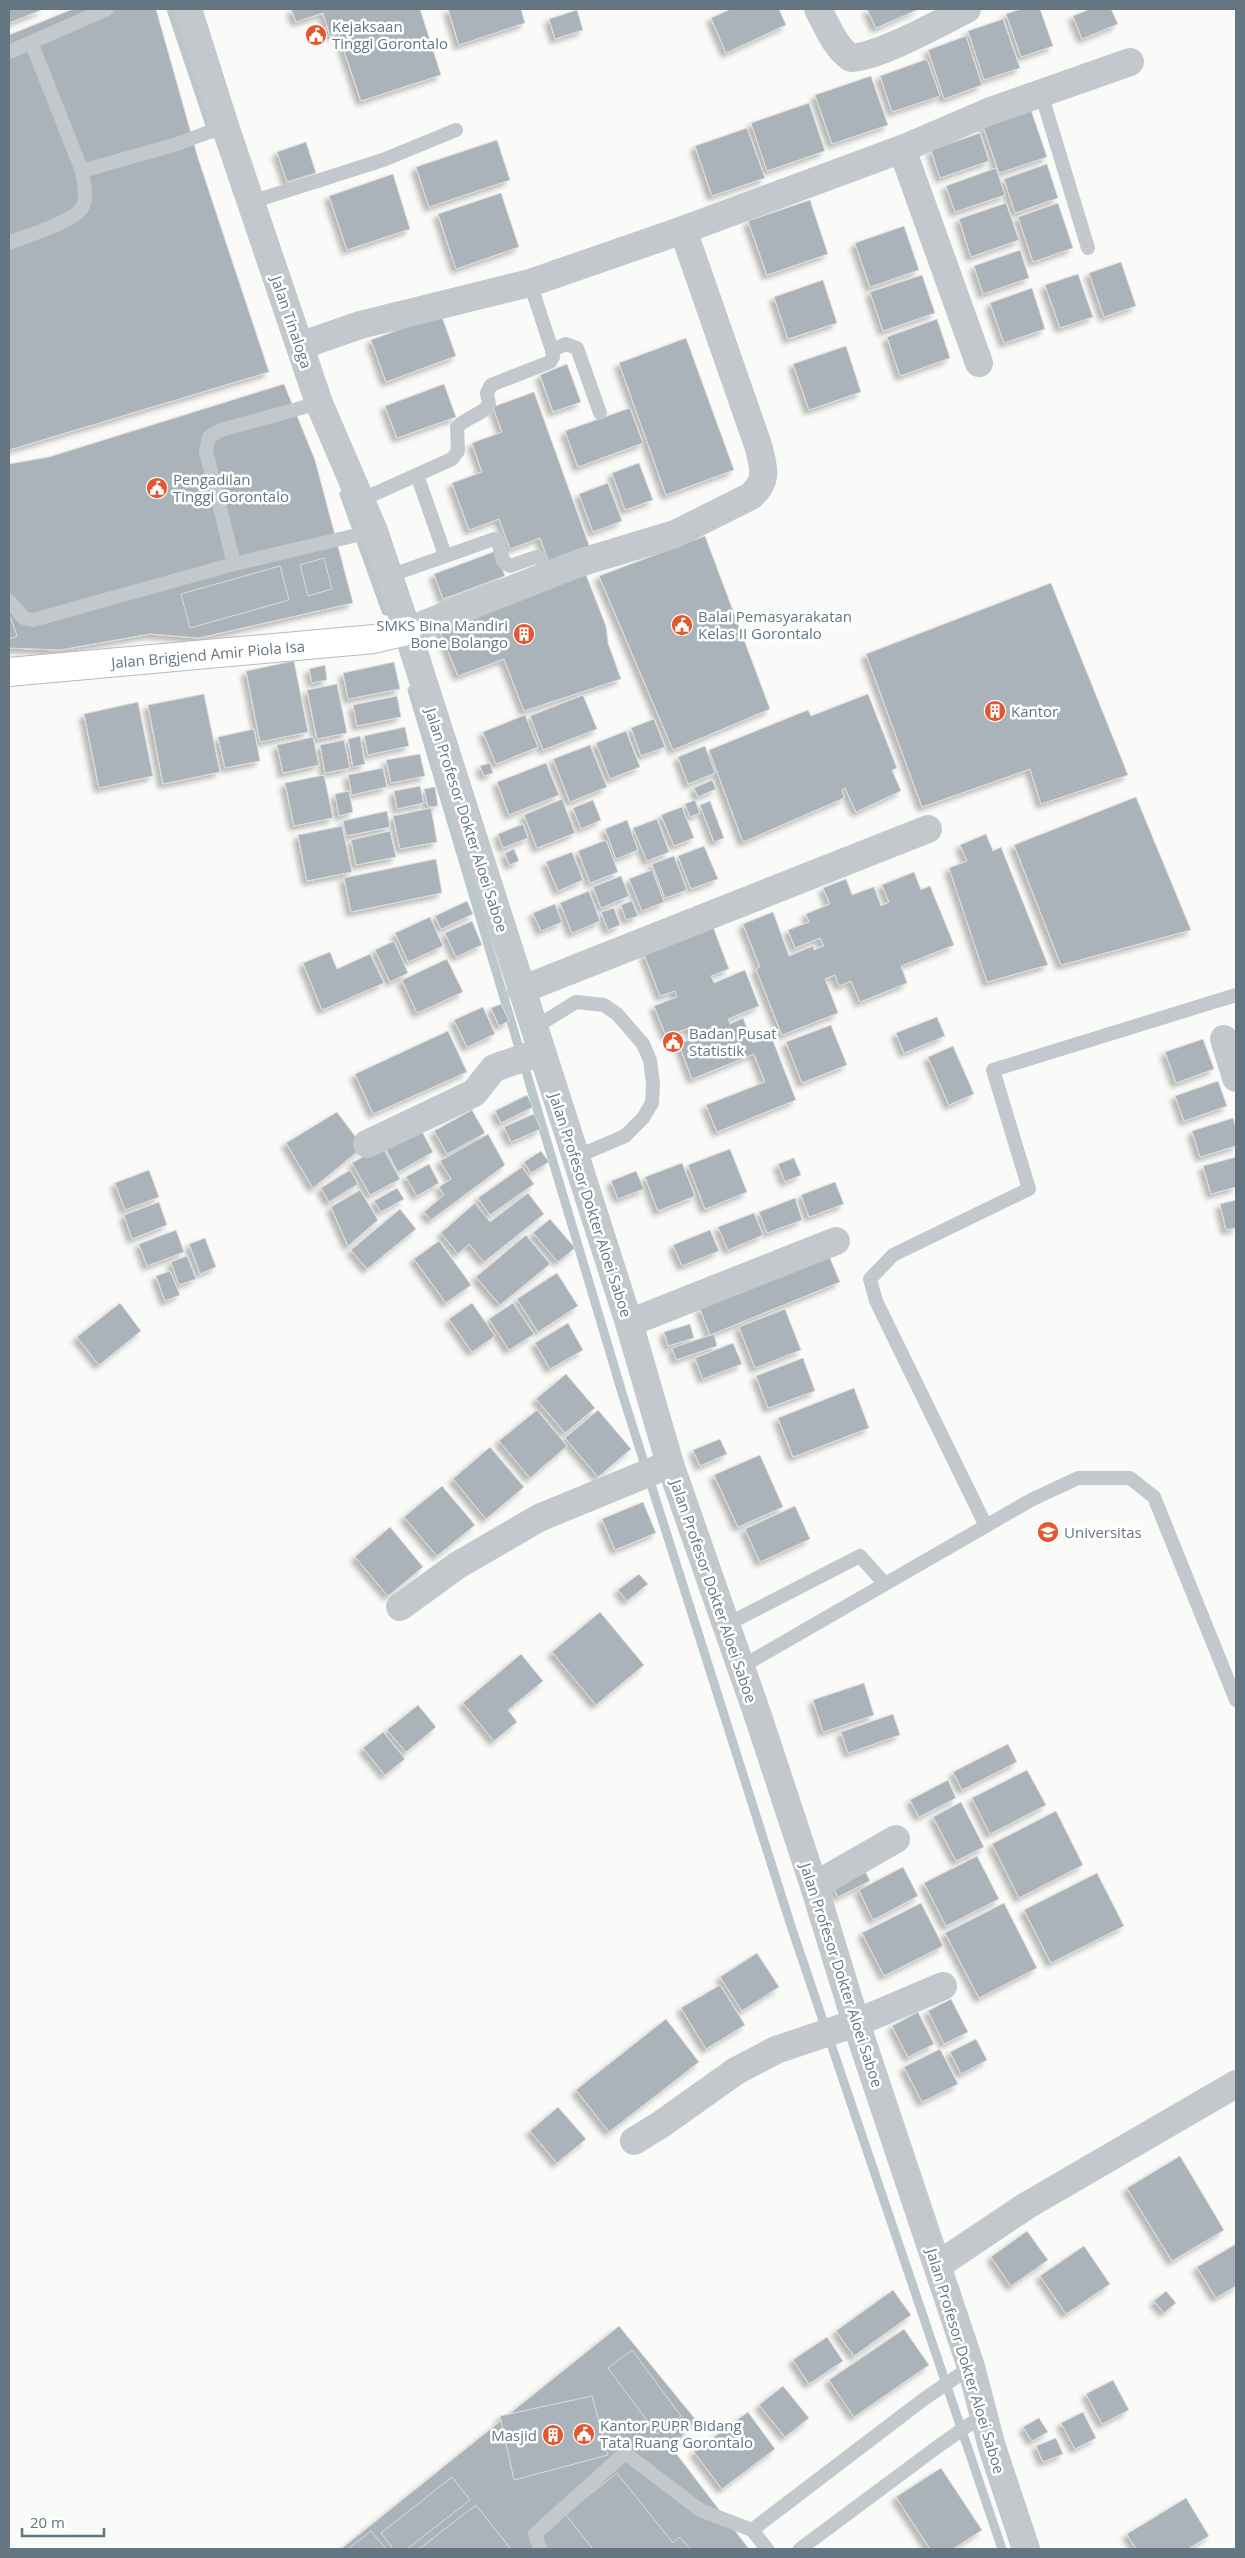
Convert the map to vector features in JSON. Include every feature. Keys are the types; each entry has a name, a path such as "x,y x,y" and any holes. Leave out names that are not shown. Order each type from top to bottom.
{"main road":[{"name":"Jalan Brigjend Amir Piola Isa","path":"9,672 374,639 407,631"}],"street":[{"name":"Jalan Tinaloga","path":"188,9 220,128 251,202 300,346 311,405 361,500 363,534 389,576 407,631"},
{"path":"818,9 831,35 842,51 851,58 860,58 967,9"},
{"path":"300,346 360,325 530,283 683,230 902,149 988,112 1130,62"},
{"path":"902,149 979,363"},
{"path":"407,631 579,563 675,534 751,496 762,487 764,471 759,448 683,230"},
{"name":"Jalan Profesor Dokter Aloei Saboe","path":"407,631 521,990 528,1049 576,1157 628,1323 655,1470 726,1625 741,1667 814,1886 849,2026 938,2265 963,2372 977,2421 1026,2549"},
{"path":"521,990 928,829"},
{"path":"1224,1039 1236,1078"},
{"path":"367,1144 474,1093 492,1070 528,1049"},
{"path":"628,1323 836,1241"},
{"path":"400,1606 458,1565 539,1518 655,1470"},
{"path":"814,1886 896,1839"},
{"path":"634,2141 660,2126 736,2071 776,2050 849,2026 944,1986"},
{"path":"938,2265 1026,2206 1236,2084"}],"lane":[{"path":"9,52 107,9"},
{"path":"9,243 68,219 83,208 85,196 82,171 31,42"},
{"path":"1041,93 1088,248"},
{"path":"82,171 177,144 220,128"},
{"path":"251,202 383,160 456,130"},
{"path":"361,500 452,459 458,452 457,427 466,418 486,410 489,404 487,393 491,385 550,362 552,350 530,283"},
{"path":"552,350 566,344 577,348 600,413"},
{"path":"234,564 206,451 209,437 221,430 311,405"},
{"path":"417,475 445,555"},
{"path":"9,601 24,618 33,620 234,564 363,534"},
{"path":"389,576 494,539 498,541 503,561 510,566 536,557 541,558 548,575"},
{"path":"986,1526 876,1301 870,1279 893,1255 1030,1189 994,1070 1236,995"},
{"path":"528,1049 576,1002 604,1005 616,1014 643,1044 650,1060 653,1084 652,1103 643,1118 625,1136 576,1157"},
{"path":"741,1667 1031,1500 1078,1478 1130,1478 1154,1497 1236,1700"},
{"path":"726,1625 860,1556 885,1584"},
{"path":"752,2530 924,2399 963,2372"},
{"path":"800,2549 940,2445 977,2421"},
{"path":"540,2549 535,2534 625,2453 700,2510 752,2530 767,2549"}],"building":[{"path":"9,9 44,9 9,23"},
{"path":"73,9 156,9 198,158 269,372 9,450 9,35"},
{"path":"291,9 420,9 441,75 361,101 338,33 330,36 323,13 296,22"},
{"path":"448,9 521,9 525,23 459,45"},
{"path":"731,9 779,9 786,25 726,53 711,18"},
{"path":"867,9 919,9 876,28"},
{"path":"1021,9 1040,9 1053,46 1021,57 1006,14"},
{"path":"1090,9 1111,9 1118,24 1082,39 1073,16"},
{"path":"577,10 583,30 555,39 549,19"},
{"path":"1003,19 1020,68 984,80 968,31"},
{"path":"966,36 982,85 944,99 928,50"},
{"path":"927,59 940,96 892,112 880,76"},
{"path":"871,76 888,125 832,144 815,95"},
{"path":"809,103 825,151 767,171 751,123"},
{"path":"1031,110 1047,157 999,173 983,126"},
{"path":"747,128 765,178 712,196 695,146"},
{"path":"980,133 989,161 940,178 931,150"},
{"path":"497,140 510,180 429,207 416,167"},
{"path":"306,142 316,173 287,182 277,152"},
{"path":"1047,164 1058,198 1015,213 1004,179"},
{"path":"996,168 1005,195 955,212 946,186"},
{"path":"393,174 410,229 347,250 329,196"},
{"path":"501,193 519,247 456,269 438,214"},
{"path":"810,200 828,254 767,275 748,221"},
{"path":"1006,203 1019,240 971,257 959,219"},
{"path":"1058,203 1073,248 1033,262 1018,217"},
{"path":"904,226 919,270 870,287 855,243"},
{"path":"1020,250 1029,278 983,294 974,266"},
{"path":"1121,262 1136,306 1104,317 1089,273"},
{"path":"1078,274 1093,317 1060,328 1045,285"},
{"path":"922,275 935,313 883,331 870,292"},
{"path":"823,280 837,323 788,339 774,297"},
{"path":"1032,288 1045,329 1004,343 990,303"},
{"path":"441,314 456,356 386,382 371,340"},
{"path":"937,319 950,358 900,376 887,337"},
{"path":"686,338 734,470 666,495 619,363"},
{"path":"846,346 861,392 809,410 793,364"},
{"path":"567,364 581,402 553,412 540,375"},
{"path":"284,384 315,460 353,603 199,638 150,634 60,650 9,648 9,464 49,457"},
{"path":"444,384 456,417 397,438 385,406"},
{"path":"534,392 590,548 549,563 540,538 510,549 499,519 469,530 452,483 482,472 472,443 502,432 493,407"},
{"path":"630,408 643,443 578,467 565,431"},
{"path":"639,463 653,500 625,510 612,473"},
{"path":"608,483 622,521 593,532 579,494"},
{"path":"705,536 770,709 673,750 599,576"},
{"path":"496,551 505,576 443,599 434,574"},
{"path":"324,558 332,589 308,596 300,565"},
{"path":"280,566 289,600 190,628 181,594"},
{"name":"SMKS Bina Mandiri Bone Bolango","path":"583,567 606,626 608,643 621,679 524,711 504,659 458,676 436,621"},
{"name":"Kantor","path":"1051,583 1128,775 1041,804 1030,769 922,807 866,654"},
{"path":"11,618 17,636 9,639 9,619"},
{"path":"294,661 308,732 260,742 246,671"},
{"path":"394,662 400,689 348,699 343,673"},
{"path":"325,665 327,680 312,683 309,669"},
{"path":"337,684 347,733 317,739 307,690"},
{"path":"204,694 220,772 163,784 148,705"},
{"path":"868,694 897,768 892,770 901,791 856,812 845,788 842,790 844,798 743,842 709,750 808,710 811,716"},
{"path":"583,695 597,729 543,750 530,716"},
{"path":"397,696 401,717 357,726 353,705"},
{"path":"138,702 153,776 99,788 84,714"},
{"path":"525,715 538,747 496,764 483,732"},
{"path":"654,719 665,747 641,756 631,728"},
{"path":"405,727 409,746 368,755 364,736"},
{"path":"254,729 260,761 225,768 218,737"},
{"path":"626,731 640,767 610,779 596,743"},
{"path":"360,736 365,764 353,767 348,739"},
{"path":"313,737 319,765 283,773 277,745"},
{"path":"344,740 350,768 325,773 320,745"},
{"path":"590,745 607,787 570,802 553,759"},
{"path":"705,746 715,773 688,784 678,757"},
{"path":"420,754 425,776 391,783 386,760"},
{"path":"490,763 493,773 484,776 480,766"},
{"path":"546,763 559,795 509,815 497,782"},
{"path":"383,768 387,787 352,795 348,775"},
{"path":"324,775 333,818 294,826 285,783"},
{"path":"712,780 716,789 698,797 694,788"},
{"path":"420,786 424,803 397,809 394,791"},
{"path":"435,787 438,806 428,807 424,789"},
{"path":"349,791 353,812 339,816 335,794"},
{"path":"1136,797 1191,930 1061,965 1014,845"},
{"path":"562,799 575,833 537,848 524,815"},
{"path":"593,800 601,820 581,829 573,808"},
{"path":"695,800 700,813 690,817 685,804"},
{"path":"710,801 724,838 714,842 700,805"},
{"path":"682,807 694,838 674,846 661,815"},
{"path":"431,808 437,842 400,849 393,816"},
{"path":"387,811 390,827 346,836 343,821"},
{"path":"657,819 669,852 647,861 633,828"},
{"path":"627,820 638,850 616,859 605,829"},
{"path":"523,824 528,838 503,848 498,834"},
{"path":"342,826 352,872 307,881 298,835"},
{"path":"390,831 396,857 356,865 351,840"},
{"path":"986,834 993,851 1001,847 1048,965 987,982 949,868 967,861 960,845"},
{"path":"606,840 618,872 590,883 578,851"},
{"path":"704,846 718,879 691,889 678,856"},
{"path":"514,849 519,861 509,865 505,853"},
{"path":"572,852 583,880 558,891 546,862"},
{"path":"674,856 687,890 665,898 652,864"},
{"path":"436,859 442,893 351,912 344,878"},
{"path":"652,870 664,902 642,911 629,879"},
{"path":"914,872 921,890 930,886 954,945 901,966 907,983 860,1002 851,981 839,986 835,975 825,979 838,1013 782,1035 756,969 760,967 743,924 773,912 789,956 813,946 814,950 824,946 820,938 795,948 788,930 809,922 806,914 830,904 823,888 846,879 852,895 874,887 881,906 889,902 882,885"},
{"path":"914,872 921,890 930,886 954,945 901,966 907,983 860,1002 851,981 839,986 835,975 825,979 838,1013 782,1035 756,969 760,967 743,924 773,912 789,956 813,946 814,950 824,946 820,938 795,948 788,930 809,922 806,914 830,904 823,888 846,879 852,895 874,887 881,906 889,902 882,885"},
{"path":"621,876 629,896 601,908 593,887"},
{"path":"589,891 600,921 572,933 560,903"},
{"path":"467,901 473,914 441,929 435,916"},
{"path":"632,901 638,916 626,920 621,905"},
{"path":"555,904 562,922 541,931 533,913"},
{"path":"614,908 620,925 608,930 601,912"},
{"path":"430,917 443,946 408,962 395,933"},
{"path":"472,921 482,945 456,957 445,933"},
{"path":"713,927 729,969 711,976 714,983 745,970 759,1006 728,1019 730,1024 743,1018 753,1043 771,1036 796,1100 717,1132 706,1105 765,1082 754,1054 692,1079 679,1044 693,1038 689,1028 666,1036 654,1006 677,997 675,991 660,996 644,954"},
{"path":"394,941 408,973 390,982 375,950"},
{"path":"330,952 337,969 370,954 384,983 322,1010 303,963"},
{"path":"447,959 463,992 417,1013 402,980"},
{"path":"501,1004 509,1021 499,1026 491,1008"},
{"path":"483,1007 495,1034 467,1047 454,1020"},
{"path":"937,1017 945,1036 904,1053 896,1033"},
{"path":"831,1025 847,1065 802,1083 786,1042"},
{"path":"448,1031 467,1072 373,1114 355,1074"},
{"path":"1203,1039 1214,1069 1176,1083 1165,1052"},
{"path":"953,1046 974,1094 949,1105 928,1057"},
{"path":"1218,1081 1227,1106 1184,1121 1175,1096"},
{"path":"527,1095 533,1107 501,1123 495,1111"},
{"path":"472,1110 485,1133 447,1154 434,1131"},
{"path":"337,1112 363,1147 313,1188 286,1143"},
{"path":"534,1114 541,1129 511,1142 504,1127"},
{"path":"1233,1118 1236,1129 1236,1146 1200,1157 1192,1131"},
{"path":"419,1126 433,1152 398,1172 384,1146"},
{"path":"488,1134 505,1165 431,1220 424,1212 444,1195 439,1187 451,1179 440,1161"},
{"path":"382,1146 400,1179 370,1195 352,1163"},
{"path":"730,1149 747,1192 705,1209 688,1165"},
{"path":"541,1151 549,1162 531,1173 524,1162"},
{"path":"1236,1157 1236,1187 1211,1194 1203,1166"},
{"path":"794,1158 801,1175 785,1182 778,1164"},
{"path":"682,1163 695,1196 658,1211 645,1177"},
{"path":"429,1164 439,1183 417,1196 406,1177"},
{"path":"522,1167 534,1184 490,1215 478,1198"},
{"path":"149,1170 159,1197 125,1210 115,1183"},
{"path":"350,1170 358,1184 329,1202 321,1188"},
{"path":"636,1171 644,1189 618,1199 611,1181"},
{"path":"835,1182 844,1204 809,1217 801,1195"},
{"path":"397,1188 404,1199 381,1212 374,1201"},
{"path":"360,1190 378,1220 348,1246 331,1207"},
{"path":"528,1193 544,1214 484,1262 469,1244 458,1254 441,1233 475,1203 490,1222"},
{"path":"795,1198 802,1220 767,1233 759,1212"},
{"path":"1236,1200 1236,1228 1226,1230 1220,1204"},
{"path":"159,1202 167,1225 132,1239 124,1215"},
{"path":"400,1209 416,1229 367,1269 351,1250"},
{"path":"754,1213 763,1235 728,1250 718,1227"},
{"path":"550,1219 575,1248 558,1262 533,1233"},
{"path":"176,1230 184,1252 147,1266 139,1244"},
{"path":"710,1230 719,1251 682,1266 673,1245"},
{"path":"526,1235 550,1264 500,1305 476,1277"},
{"path":"205,1238 216,1267 200,1274 189,1244"},
{"path":"439,1241 471,1285 446,1303 414,1259"},
{"path":"187,1256 196,1279 179,1285 171,1262"},
{"path":"829,1256 840,1282 710,1335 700,1309"},
{"path":"170,1271 180,1295 165,1301 156,1276"},
{"path":"557,1273 578,1306 538,1332 517,1299"},
{"path":"120,1303 141,1331 99,1365 77,1337"},
{"path":"472,1303 495,1336 472,1352 449,1319"},
{"path":"513,1303 534,1334 509,1350 489,1319"},
{"path":"785,1309 801,1350 755,1368 739,1327"},
{"path":"568,1323 583,1350 550,1369 535,1343"},
{"path":"690,1324 694,1338 668,1346 664,1332"},
{"path":"714,1334 717,1346 676,1360 672,1348"},
{"path":"733,1343 742,1364 703,1379 695,1358"},
{"path":"803,1358 815,1391 768,1408 756,1376"},
{"path":"566,1374 595,1408 565,1433 536,1399"},
{"path":"854,1388 869,1428 793,1457 778,1418"},
{"path":"537,1410 567,1446 530,1478 499,1441"},
{"path":"598,1410 631,1449 598,1477 565,1438"},
{"path":"720,1439 727,1454 700,1466 693,1450"},
{"path":"490,1447 524,1487 486,1519 453,1479"},
{"path":"760,1455 783,1507 738,1527 714,1475"},
{"path":"442,1486 475,1525 437,1556 404,1517"},
{"path":"643,1502 656,1533 615,1550 602,1519"},
{"path":"795,1506 810,1539 760,1562 745,1529"},
{"path":"390,1527 423,1567 388,1596 355,1557"},
{"path":"639,1574 648,1584 627,1601 618,1590"},
{"path":"600,1612 644,1665 596,1705 552,1652"},
{"path":"521,1654 543,1681 508,1710 517,1722 494,1741 463,1703"},
{"path":"864,1683 874,1715 823,1732 813,1700"},
{"path":"418,1705 436,1727 406,1752 387,1730"},
{"path":"893,1714 900,1735 848,1753 841,1732"},
{"path":"383,1732 405,1759 385,1775 363,1748"},
{"path":"1008,1744 1017,1762 962,1790 953,1772"},
{"path":"1027,1770 1046,1805 990,1834 972,1798"},
{"path":"948,1780 956,1798 919,1817 910,1800"},
{"path":"961,1802 984,1847 956,1861 933,1817"},
{"path":"1056,1811 1083,1865 1019,1898 992,1844"},
{"path":"977,1856 999,1899 946,1926 924,1883"},
{"path":"862,1865 870,1881 838,1897 830,1881"},
{"path":"903,1867 918,1896 873,1920 859,1890"},
{"path":"1097,1873 1124,1926 1051,1963 1024,1910"},
{"path":"921,1903 943,1946 884,1976 862,1933"},
{"path":"1004,1903 1037,1968 979,1998 945,1933"},
{"path":"757,1953 779,1987 742,2011 720,1977"},
{"path":"720,1985 745,2025 706,2049 681,2008"},
{"path":"951,1999 968,2032 944,2044 928,2011"},
{"path":"918,2012 934,2044 908,2057 892,2026"},
{"path":"666,2019 699,2062 609,2132 576,2090"},
{"path":"976,2039 987,2060 961,2074 950,2052"},
{"path":"940,2049 958,2084 922,2102 904,2067"},
{"path":"558,2107 586,2139 557,2163 530,2131"},
{"path":"1180,2156 1224,2230 1172,2261 1127,2188"},
{"path":"1027,2231 1048,2260 1011,2286 991,2257"},
{"path":"1236,2244 1236,2286 1216,2298 1197,2267"},
{"path":"1084,2246 1110,2284 1066,2314 1040,2276"},
{"path":"893,2290 911,2315 854,2356 836,2331"},
{"path":"1166,2291 1176,2303 1164,2313 1154,2301"},
{"name":"Kantor PUPR Bidang Tata Ruang Gorontalo","path":"619,2326 696,2420 672,2448 749,2549 341,2549"},
{"path":"904,2329 929,2365 854,2417 829,2380"},
{"path":"827,2337 843,2361 809,2384 793,2360"},
{"path":"632,2350 681,2416 657,2434 608,2368"},
{"path":"1113,2380 1129,2410 1102,2424 1086,2394"},
{"path":"783,2386 809,2418 785,2437 759,2405"},
{"name":"Masjid","path":"592,2396 608,2455 514,2480 500,2416"},
{"path":"748,2412 775,2449 722,2489 694,2452"},
{"path":"1083,2412 1096,2438 1075,2449 1061,2423"},
{"path":"1039,2418 1048,2432 1032,2441 1023,2427"},
{"path":"1056,2438 1063,2454 1043,2462 1036,2446"},
{"path":"941,2468 982,2530 953,2549 930,2549 896,2497"},
{"path":"617,2473 673,2543 680,2537 690,2549 593,2549 565,2514"},
{"path":"452,2477 470,2500 407,2549 393,2549 381,2533"},
{"path":"1186,2498 1209,2536 1188,2549 1136,2549 1127,2534"},
{"path":"476,2505 511,2549 419,2549"},
{"path":"371,2531 386,2549 348,2549"}],"waterway":[{"path":"171,9 213,134"},
{"path":"344,494 386,611"},
{"path":"412,690 623,1396 791,1926 1002,2549"}],"place":[{"name":"Kejaksaan Tinggi Gorontalo","path":"316,35"},
{"name":"Pengadilan Tinggi Gorontalo","path":"157,488"},
{"name":"Balai Pemasyarakatan Kelas II Gorontalo","path":"682,625"},
{"name":"SMKS Bina Mandiri Bone Bolango","path":"524,634"},
{"name":"Kantor","path":"995,711"},
{"name":"Badan Pusat Statistik","path":"673,1042"},
{"name":"Universitas","path":"1048,1532"},
{"name":"Kantor PUPR Bidang Tata Ruang Gorontalo","path":"584,2434"},
{"name":"Masjid","path":"553,2435"}]}
